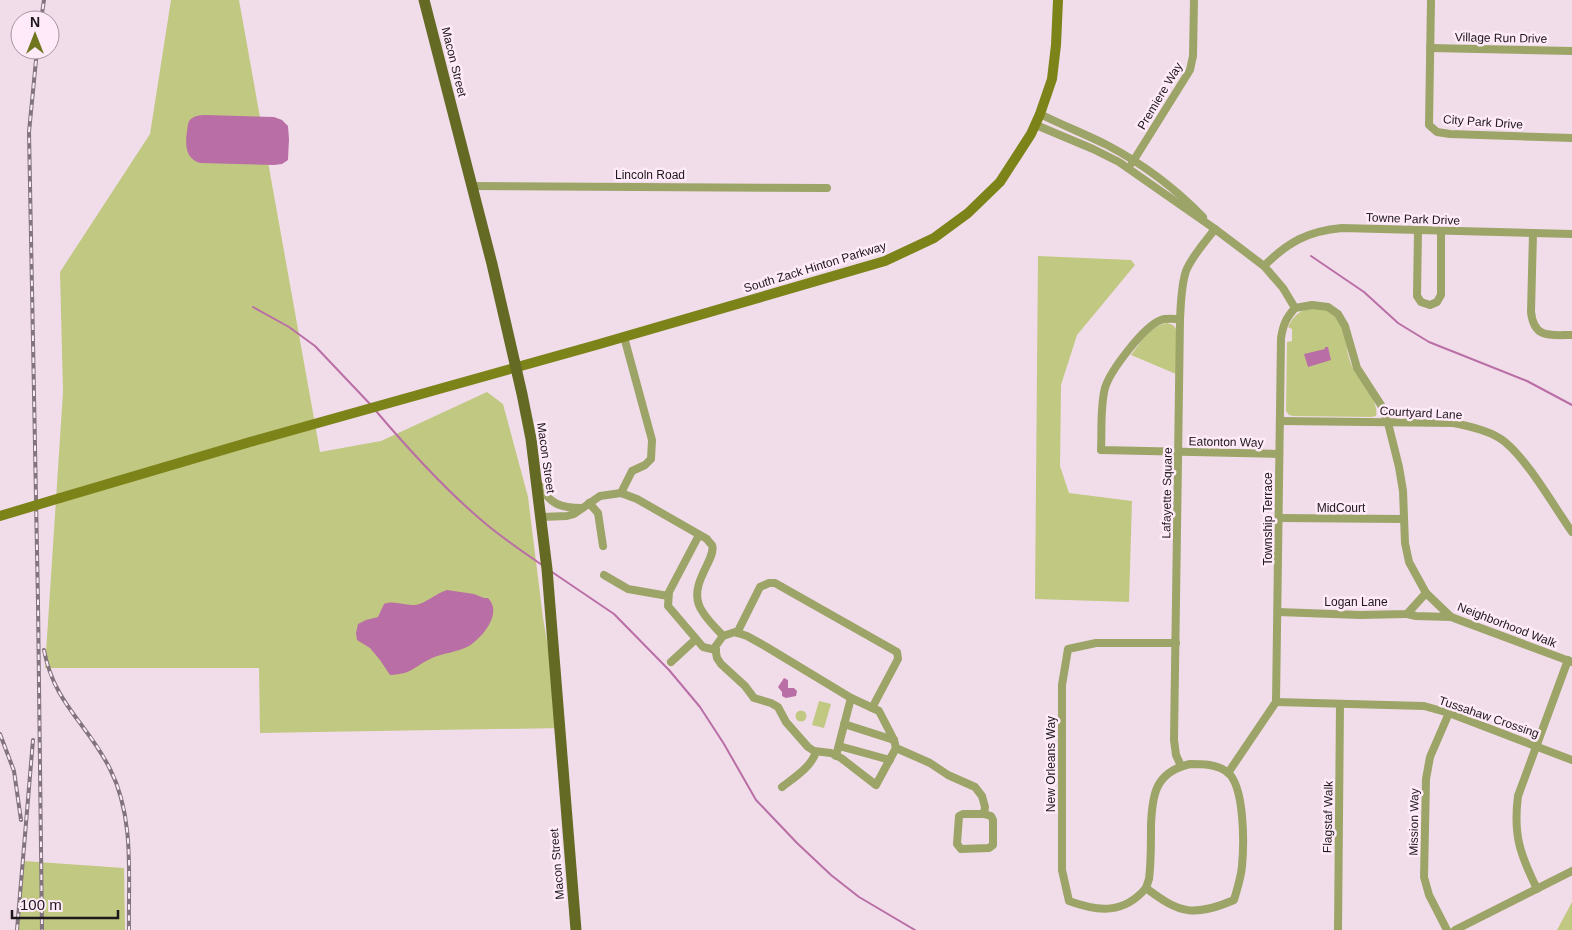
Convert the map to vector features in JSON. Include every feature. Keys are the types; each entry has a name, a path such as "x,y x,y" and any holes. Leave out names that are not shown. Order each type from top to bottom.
{"main road":[{"name":"Macon Street","path":"424,0 472,186 516,367 531,439 546,569 576,930"},
{"name":"South Zack Hinton Parkway","path":"0,516 250,442 624,337 885,261 934,238 968,212 1000,182 1036,125 1052,79 1058,0"}],"street":[{"name":"Premiere Way","path":"1129,168 1190,70 1193,56 1194,0"},
{"name":"City Park Drive","path":"1431,0 1429,125 1437,132 1450,134 1572,138"},
{"name":"Village Run Drive","path":"1430,48 1572,51"},
{"path":"1040,114 1068,129 1106,145 1148,170 1183,196 1215,229"},
{"path":"1036,125 1093,149 1129,168 1264,266 1283,288 1295,308"},
{"name":"Lincoln Road","path":"472,186 827,188"},
{"name":"Towne Park Drive","path":"1264,266 1291,243 1310,234 1342,228 1572,234"},
{"name":"Lafayette Square","path":"1181,766 1176,755 1174,740 1180,319 1186,271 1197,252 1215,229"},
{"path":"1418,230 1418,296 1421,302 1430,305 1437,302 1441,295 1441,231"},
{"path":"1533,233 1532,322 1536,330 1542,334 1572,335"},
{"name":"Neighborhood Walk","path":"1295,308 1312,305 1328,307 1338,314 1345,326 1357,368 1381,405 1388,422 1403,491 1405,543 1409,562 1426,593 1451,618 1570,661"},
{"name":"Township Terrace","path":"1276,702 1281,338 1287,316 1295,308"},
{"name":"Eatonton Way","path":"1180,319 1161,320 1152,326 1141,335 1116,366 1106,388 1102,415 1101,450 1279,454"},
{"path":"621,492 632,471 645,465 651,459 652,440 624,337"},
{"name":"Courtyard Lane","path":"1280,421 1454,424 1478,429 1504,441 1522,460 1572,532"},
{"path":"537,482 546,497 552,502 565,507 582,508"},
{"path":"540,517 567,516 600,496 621,492 637,499 707,539 712,546 713,552 697,586 697,596 703,612 723,636"},
{"path":"589,503 598,513 603,546"},
{"name":"MidCourt","path":"1279,518 1404,519"},
{"path":"699,535 668,596 668,606 703,648 716,650"},
{"path":"604,575 628,589 668,596"},
{"path":"737,633 760,587 768,583 775,583 897,652 898,659 872,708"},
{"path":"1408,614 1426,593"},
{"name":"Logan Lane","path":"1278,612 1360,615 1408,614 1451,618"},
{"path":"737,633 765,646 851,698 879,711 894,740 896,748 876,785 836,756 816,752 808,747 786,722 778,708 771,703 754,698 749,694 745,686 721,664 717,658 715,647 723,636 737,633"},
{"path":"671,662 696,639"},
{"name":"New Orleans Way","path":"1146,888 1138,897 1120,907 1088,908 1069,901 1062,870 1062,685 1068,649 1096,643 1176,643"},
{"path":"1537,889 1520,852 1516,825 1518,796 1536,745 1570,661"},
{"path":"836,756 851,698"},
{"path":"1228,773 1276,702"},
{"name":"Tussahaw Crossing","path":"1276,702 1424,706 1536,745 1572,760"},
{"name":"Flagstaf Walk","path":"1338,930 1340,704"},
{"name":"Mission Way","path":"1448,930 1430,895 1424,877 1426,779 1430,757 1449,714"},
{"path":"844,724 894,740"},
{"path":"839,746 890,760"},
{"path":"896,748 930,763 948,775 975,787 982,796 985,807 984,814"},
{"path":"782,787 814,759 816,752"},
{"path":"1202,764 1214,766 1228,773 1238,786 1242,802 1242,865 1240,880 1234,900 1213,909 1191,911 1179,909 1163,901 1146,888 1150,869 1154,792 1161,781 1181,766 1202,764"},
{"path":"963,814 984,814 991,816 993,820 993,845 989,848 961,848 957,844 959,816 963,814"},
{"path":"1455,930 1572,871"}],"green space":[{"path":"171,0 239,0 320,452 381,441 487,392 503,404 528,497 543,618 562,728 260,733 259,668 45,668 63,392 60,272 150,134"},
{"path":"1038,256 1131,260 1135,265 1077,335 1061,385 1060,466 1069,493 1132,501 1129,602 1035,599"},
{"path":"1315,307 1331,312 1341,325 1350,362 1375,404 1376,416 1293,416 1289,415 1286,411 1287,342 1292,341 1292,329 1288,327 1298,313"},
{"path":"1167,323 1173,325 1176,329 1176,374 1131,355 1151,331"},
{"path":"819,701 831,704 824,728 812,725"},
{"path":"801,710 807,716 801,722 795,716"},
{"path":"24,861 124,868 125,930 17,930"},
{"path":"1572,902 1572,930 1557,930"}],"shaded area":[{"path":"206,115 274,117 282,120 288,126 288,160 282,164 274,165 200,163 194,160 190,157 187,147 186,135 188,124 193,118"},
{"path":"1325,347 1328,347 1331,360 1308,367 1304,354 1325,349"},
{"path":"447,590 488,598 492,604 493,611 489,624 480,637 469,646 432,658 408,672 390,675 370,648 357,640 358,624 378,617 384,604 418,604"},
{"path":"784,678 788,680 788,688 794,688 797,691 796,696 786,698 782,696 782,692 778,687"}],"waterway":[{"path":"1311,256 1364,292 1398,323 1429,342 1527,381 1572,405"},
{"path":"253,307 289,327 315,346 370,404"},
{"path":"376,411 415,456 471,511 493,530 542,565"},
{"path":"552,572 614,614 669,670 700,707 756,800 797,843 831,875 859,897 915,930"}],"railway":[{"path":"42,10 44,0"},
{"path":"36,60 29,132 42,930"},
{"path":"44,650 55,685 63,700 101,753 118,788 127,828 129,930"},
{"path":"0,734 14,771 21,820"},
{"path":"17,930 33,740"}]}
